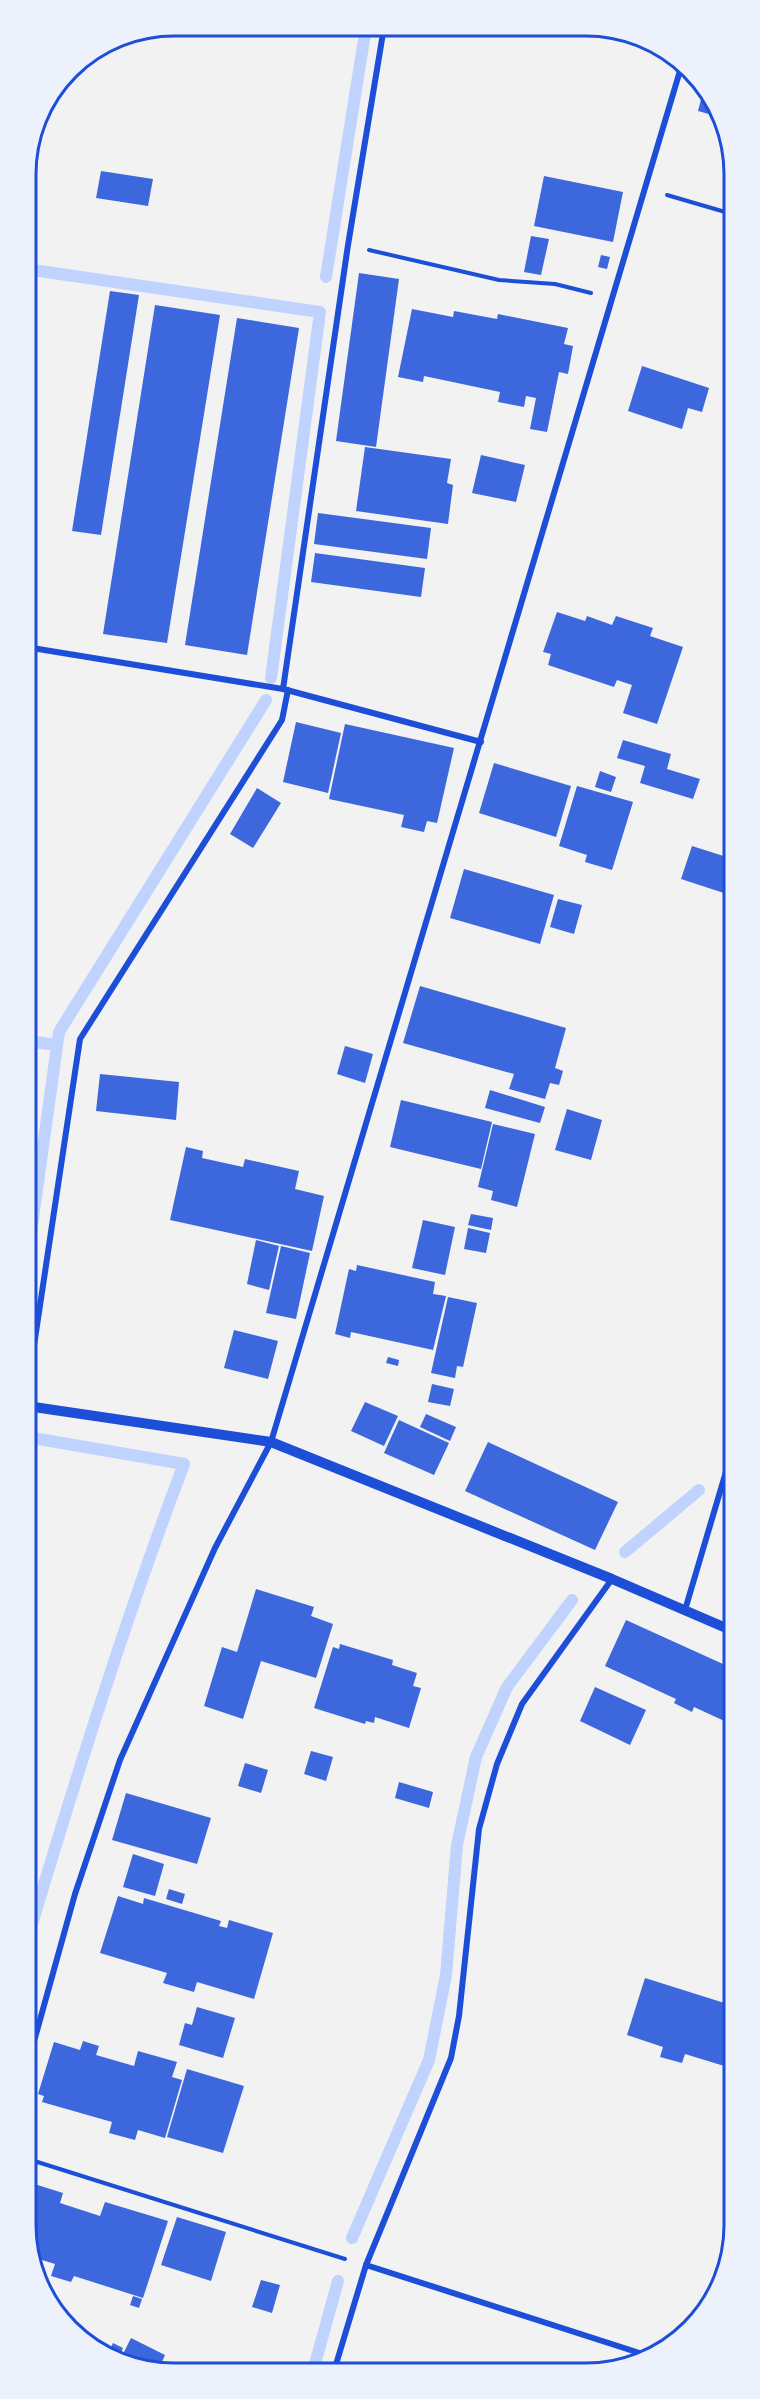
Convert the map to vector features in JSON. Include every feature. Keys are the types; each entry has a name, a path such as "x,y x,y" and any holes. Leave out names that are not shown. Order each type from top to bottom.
{"street":[{"path":"36,1332 80,1039 282,720 348,245 383,36"},
{"path":"36,2034 75,1894 120,1760 215,1548 271,1442 614,299 680,72"},
{"path":"36,649 286,689 481,742"},
{"path":"36,1407 271,1442 612,1579 724,1627"},
{"path":"685,1610 724,1478"},
{"path":"336,2363 366,2265 451,2058 459,2016 479,1829 497,1764 522,1704 612,1579"},
{"path":"366,2265 639,2353"}],"path":[{"path":"646,189 724,212"},
{"path":"348,245 499,280 555,284 614,299"},
{"path":"36,2161 366,2265"}],"building":[{"path":"701,98 711,115 698,111"},
{"path":"101,171 153,179 148,206 96,198"},
{"path":"544,176 623,192 613,242 534,226"},
{"path":"531,236 549,239 541,275 524,272"},
{"path":"601,255 610,257 607,269 598,267"},
{"path":"359,273 399,279 376,447 336,441"},
{"path":"110,291 139,295 101,535 72,531"},
{"path":"155,305 220,315 167,643 103,634"},
{"path":"412,309 453,317 454,311 497,319 498,314 568,328 564,344 573,346 568,374 559,372 547,432 530,429 536,398 526,396 524,407 498,402 500,392 424,376 423,382 398,377"},
{"path":"237,318 299,328 247,655 185,645"},
{"path":"642,366 709,388 702,412 688,408 682,429 628,411"},
{"path":"365,447 451,459 447,483 453,485 448,524 356,511"},
{"path":"481,455 525,465 516,502 472,493"},
{"path":"318,513 431,528 427,559 314,544"},
{"path":"315,553 425,568 421,597 311,582"},
{"path":"557,612 585,621 587,616 612,625 616,616 653,628 650,636 683,647 657,724 623,713 632,685 617,680 614,687 548,665 551,654 543,652"},
{"path":"296,722 341,733 328,793 283,782"},
{"path":"345,724 454,748 437,823 427,821 424,832 401,827 404,815 329,799"},
{"path":"623,740 671,754 667,769 700,779 693,799 640,783 645,766 617,758"},
{"path":"494,763 571,786 556,837 479,813"},
{"path":"600,771 616,777 611,792 595,787"},
{"path":"577,786 633,802 612,870 585,862 587,855 559,846"},
{"path":"257,788 281,803 253,848 230,834"},
{"path":"692,846 724,856 724,893 681,879"},
{"path":"464,869 554,895 540,944 450,918"},
{"path":"558,899 582,905 574,934 550,927"},
{"path":"420,986 566,1028 555,1068 563,1071 559,1085 550,1083 545,1099 509,1089 514,1074 403,1043"},
{"path":"345,1046 373,1054 365,1083 337,1074"},
{"path":"100,1074 179,1082 176,1120 96,1111"},
{"path":"490,1090 545,1107 540,1123 485,1108"},
{"path":"401,1100 492,1122 481,1169 390,1147"},
{"path":"567,1109 602,1120 591,1160 555,1150"},
{"path":"493,1124 535,1134 517,1207 491,1200 493,1191 478,1187"},
{"path":"186,1147 203,1151 202,1158 243,1167 245,1159 299,1171 295,1189 324,1196 312,1251 170,1220"},
{"path":"471,1214 493,1218 491,1230 468,1225"},
{"path":"423,1220 455,1227 445,1275 412,1268"},
{"path":"468,1228 490,1233 486,1253 464,1249"},
{"path":"256,1240 279,1246 269,1290 247,1284"},
{"path":"281,1246 310,1253 296,1319 266,1313"},
{"path":"357,1265 435,1282 433,1294 446,1296 433,1350 351,1332 350,1338 335,1334 349,1269 356,1271"},
{"path":"448,1297 477,1303 463,1367 457,1366 455,1378 431,1373"},
{"path":"234,1330 278,1341 268,1379 224,1368"},
{"path":"388,1357 399,1360 398,1366 386,1363"},
{"path":"432,1384 454,1389 450,1406 428,1402"},
{"path":"365,1402 398,1416 384,1446 351,1431"},
{"path":"426,1414 456,1427 450,1441 420,1427"},
{"path":"399,1420 449,1443 434,1475 384,1453"},
{"path":"488,1442 618,1502 595,1550 465,1491"},
{"path":"256,1589 314,1607 311,1616 333,1624 316,1678 261,1661 243,1719 204,1706 222,1647 237,1652"},
{"path":"626,1620 724,1664 724,1721 694,1707 692,1712 674,1703 676,1699 605,1666"},
{"path":"340,1644 393,1660 392,1665 417,1673 413,1686 421,1688 409,1728 375,1717 374,1723 366,1721 365,1724 314,1708 333,1647 339,1649"},
{"path":"595,1687 646,1710 630,1745 580,1721"},
{"path":"311,1751 333,1757 326,1781 304,1774"},
{"path":"245,1763 268,1770 261,1793 238,1786"},
{"path":"399,1782 433,1792 429,1808 395,1798"},
{"path":"126,1793 211,1818 197,1864 112,1840"},
{"path":"133,1854 164,1864 155,1896 123,1887"},
{"path":"169,1889 185,1894 182,1904 166,1899"},
{"path":"118,1896 143,1904 144,1898 221,1921 219,1926 227,1928 229,1920 273,1933 254,1999 197,1982 194,1992 163,1983 167,1973 100,1953"},
{"path":"645,1978 724,2003 724,2066 685,2054 682,2063 660,2057 663,2047 627,2035"},
{"path":"197,2007 235,2018 223,2058 179,2045 185,2023 192,2025"},
{"path":"83,2041 99,2046 96,2055 134,2066 138,2051 177,2062 172,2077 182,2080 165,2138 138,2130 135,2140 109,2133 112,2122 42,2102 44,2096 38,2094 54,2042 80,2050"},
{"path":"187,2069 244,2086 223,2153 167,2137"},
{"path":"36,2185 63,2193 60,2203 100,2216 105,2202 168,2221 143,2298 74,2276 71,2282 51,2276 55,2264 41,2260 36,2234"},
{"path":"177,2217 226,2232 211,2281 161,2265"},
{"path":"261,2280 280,2285 272,2313 252,2307"},
{"path":"133,2296 142,2299 139,2308 130,2305"},
{"path":"131,2338 165,2355 162,2362 123,2353"},
{"path":"113,2343 123,2348 121,2352 111,2348"}],"waterway":[{"path":"326,277 365,36"},
{"path":"36,270 320,312 271,678"},
{"path":"36,1197 59,1032 266,700"},
{"path":"36,1042 57,1045"},
{"path":"36,1439 184,1464 121,1640 36,1911"},
{"path":"625,1552 699,1490"},
{"path":"352,2238 429,2060 446,1975 457,1845 476,1757 507,1687 572,1600"},
{"path":"315,2363 338,2281"}]}
